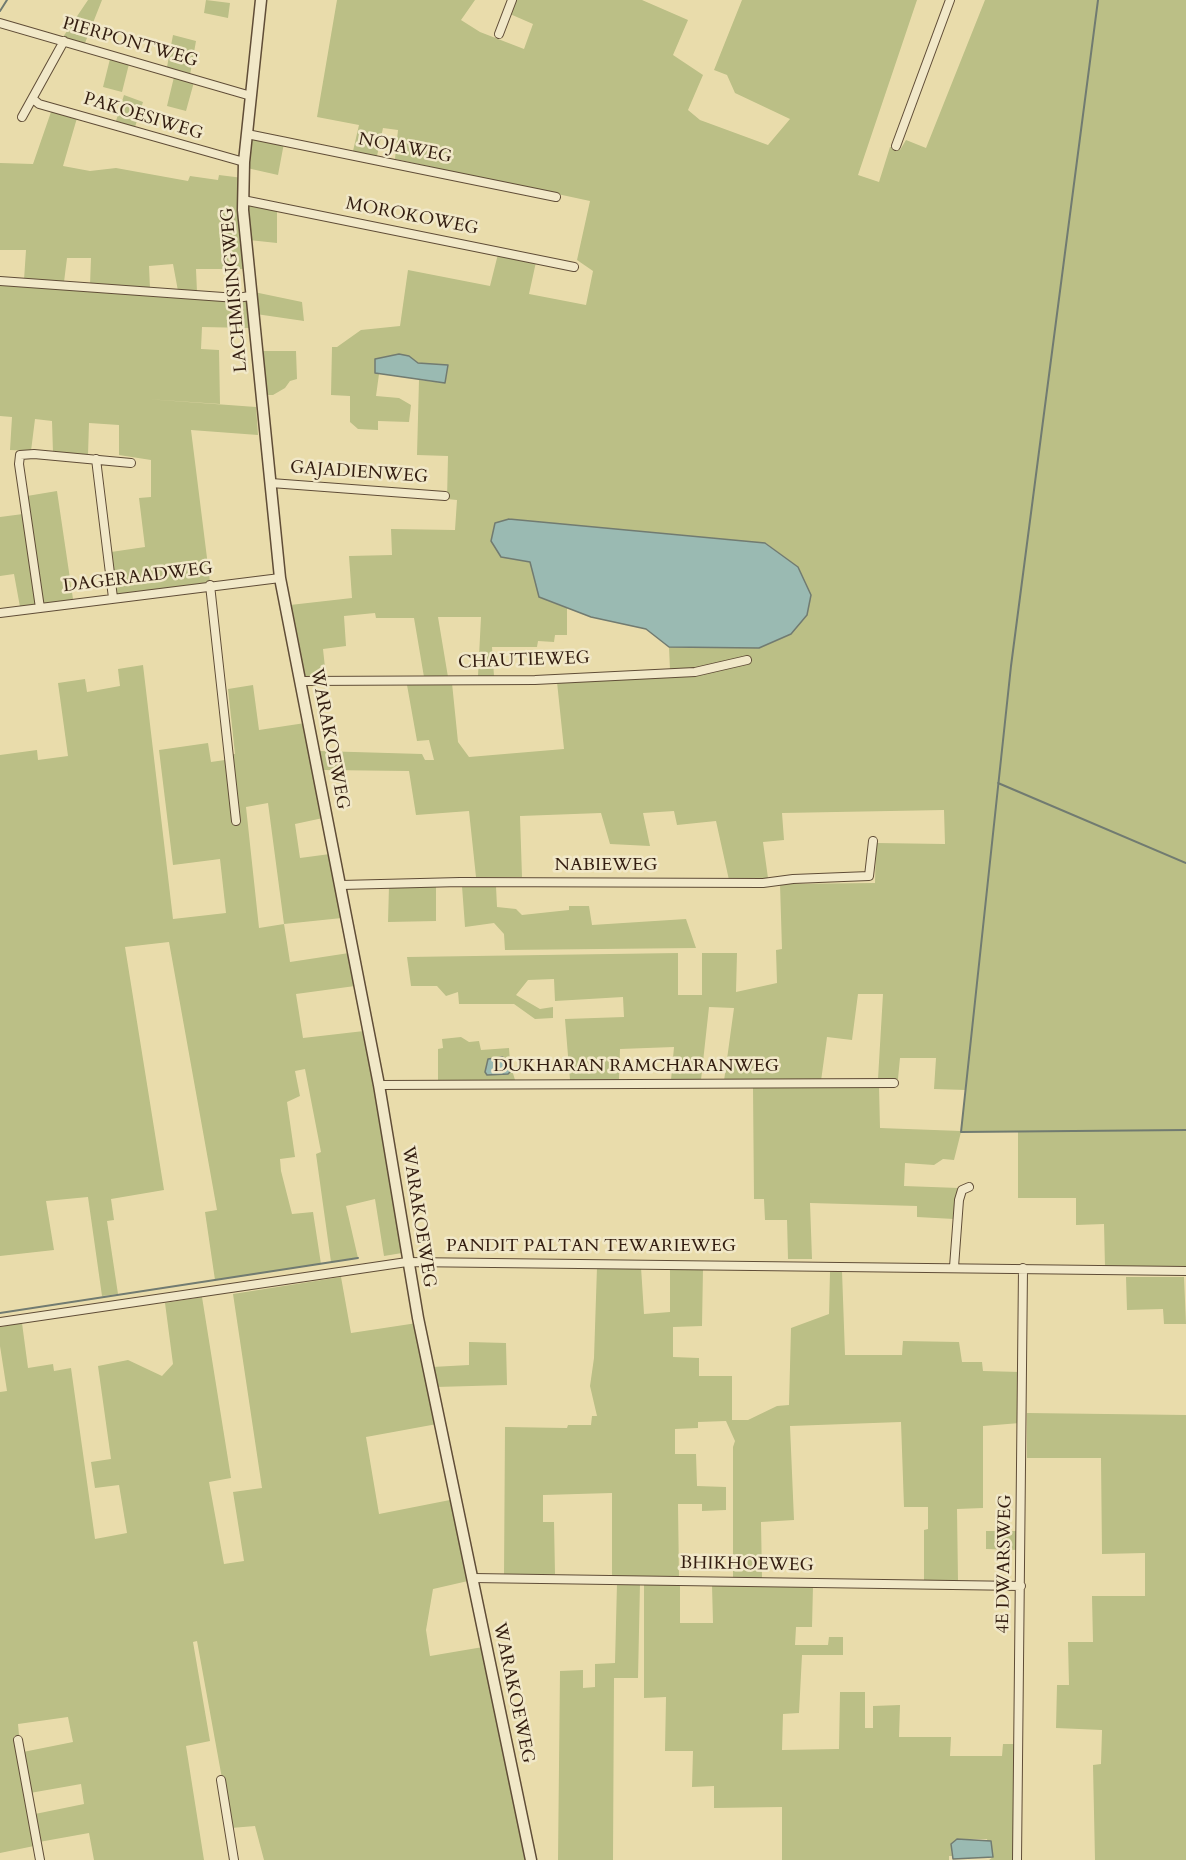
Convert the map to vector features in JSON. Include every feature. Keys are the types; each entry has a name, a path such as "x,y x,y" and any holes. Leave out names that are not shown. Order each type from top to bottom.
{"street":[{"name":"LACHMISINGWEG","path":"261,0 244,162 243,200 250,296 280,578"},
{"path":"499,34 512,0"},
{"path":"896,146 950,0"},
{"name":"PIERPONTWEG","path":"0,23 251,96"},
{"path":"22,117 64,41"},
{"name":"PAKOESIWEG","path":"33,99 39,104 244,162"},
{"name":"NOJAWEG","path":"248,134 556,197"},
{"name":"MOROKOWEG","path":"243,200 574,267"},
{"path":"0,281 237,298 250,296"},
{"path":"40,608 19,464 20,455 131,463"},
{"path":"96,459 114,598"},
{"name":"GAJADIENWEG","path":"271,483 445,496"},
{"name":"DAGERAADWEG","path":"0,613 280,578"},
{"name":"WARAKOEWEG","path":"280,578 379,1085 408,1253 407,1262 531,1860"},
{"path":"210,585 236,821"},
{"name":"CHAUTIEWEG","path":"301,681 535,680 695,672 747,660"},
{"name":"NABIEWEG","path":"340,885 460,882 763,883 870,875 873,841"},
{"name":"DUKHARAN RAMCHARANWEG","path":"379,1085 894,1083"},
{"path":"954,1267 959,1200 962,1191 969,1187"},
{"name":"PANDIT PALTAN TEWARIEWEG","path":"0,1322 407,1262 1186,1271"},
{"name":"4E DWARSWEG","path":"1017,1860 1023,1268"},
{"name":"BHIKHOEWEG","path":"473,1578 1021,1586"},
{"path":"18,1740 40,1860"},
{"path":"221,1780 234,1860"}],"green space":[{"path":"88,0 102,0 85,43 63,37"},
{"path":"206,0 230,3 228,18 204,13"},
{"path":"337,0 475,0 461,20 480,32 524,49 533,24 510,14 515,0 642,0 688,20 673,55 703,75 688,110 700,120 768,145 790,119 735,93 727,75 714,70 742,0 917,0 858,175 879,182 890,147 900,150 906,140 926,148 985,0 1186,0 1186,1268 1105,1267 1104,1224 1076,1225 1076,1198 1018,1198 1018,1131 961,1132 954,1160 943,1159 934,1165 905,1163 904,1186 959,1188 954,1219 917,1217 917,1206 810,1203 812,1259 788,1259 787,1220 765,1220 764,1199 754,1199 753,1088 879,1086 880,1128 961,1131 966,1090 934,1089 936,1058 900,1058 898,1079 878,1079 883,994 858,994 852,1040 827,1037 821,1081 724,1081 734,1008 709,1007 701,1080 671,1080 674,1047 620,1049 619,1079 570,1080 565,1019 624,1017 623,997 555,1001 554,979 528,980 516,995 540,1009 553,1007 553,1018 535,1019 514,1004 459,1004 458,992 446,996 437,986 411,986 407,957 678,953 678,995 702,995 702,953 737,953 736,992 777,983 776,950 782,949 780,884 875,883 876,843 945,844 944,810 782,813 784,840 763,842 768,878 729,880 716,821 677,825 674,811 643,813 650,846 610,844 601,813 520,816 522,877 476,877 469,811 416,815 409,771 324,770 320,751 422,754 425,760 434,760 429,740 417,741 407,685 452,683 458,742 469,757 564,749 557,682 694,670 670,670 669,647 759,648 798,567 766,543 509,519 530,562 539,597 567,608 567,635 555,635 554,642 538,641 537,647 492,647 494,676 478,676 481,617 438,617 448,677 424,677 414,618 376,618 375,613 344,616 346,646 323,649 326,677 304,678 290,605 352,598 349,556 392,555 391,529 455,530 457,500 447,499 448,456 417,455 419,380 445,383 409,356 375,373 379,374 376,396 399,398 411,405 409,422 378,421 378,430 358,429 350,422 350,396 331,395 332,347 337,347 361,330 400,326 408,270 490,286 498,254 536,262 529,294 586,305 593,271 577,260 590,201 395,159 398,130 383,128 377,156 353,151 359,125 317,117"},
{"path":"173,35 196,41 190,75 167,67"},
{"path":"110,59 129,64 122,92 103,87"},
{"path":"174,77 194,82 186,111 167,106"},
{"path":"124,95 143,102 135,127 116,121"},
{"path":"51,112 77,118 63,166 90,171 116,168 188,181 190,176 218,180 219,175 243,178 244,269 196,269 197,292 178,291 173,264 149,266 150,289 90,285 91,258 67,258 64,282 24,280 26,250 0,250 0,163 33,164"},
{"path":"253,137 284,143 278,175 247,168 250,139"},
{"path":"249,205 277,211 277,243 249,240"},
{"path":"0,284 248,299 250,328 202,327 201,349 219,350 220,404 146,399 256,407 258,435 191,430 210,582 117,595 111,552 145,547 139,498 151,497 151,460 119,455 119,425 89,423 88,455 53,453 52,421 35,419 31,451 10,450 12,417 0,416"},
{"path":"254,292 302,302 304,321 256,314"},
{"path":"261,351 296,351 297,379 290,381 285,388 273,395 265,395"},
{"path":"57,491 73,599 43,605 27,496"},
{"path":"23,514 36,605 20,607 14,574 0,576 0,517"},
{"path":"143,665 173,919 226,913 220,859 173,865 159,750 208,743 211,762 225,760 224,755 235,754 228,689 253,685 259,730 305,723 323,818 295,824 300,858 330,854 342,918 284,924 290,962 349,953 355,986 296,994 303,1038 364,1031 404,1247 402,1253 384,1256 375,1199 346,1206 358,1258 331,1262 316,1154 321,1152 305,1069 295,1071 300,1096 287,1102 295,1157 280,1159 292,1214 313,1212 321,1264 215,1280 205,1212 217,1210 169,942 125,947 164,1190 111,1199 114,1220 107,1221 118,1294 102,1296 88,1197 46,1201 54,1250 0,1256 0,755 37,750 38,760 68,756 58,683 85,679 87,692 120,686 118,669","holes":["268,803 284,924 259,928 246,807"]},
{"path":"389,886 436,886 436,921 388,922"},
{"path":"462,886 496,886 497,907 516,909 522,915 569,910 569,906 589,906 592,925 686,919 696,948 505,950 504,934 494,923 465,927"},
{"path":"461,1037 469,1042 479,1041 481,1050 509,1048 510,1062 502,1057 488,1075 508,1074 512,1070 515,1080 438,1081 438,1049 443,1048 442,1039"},
{"path":"597,1267 641,1267 644,1314 670,1312 670,1268 703,1268 702,1326 673,1327 673,1357 699,1358 699,1376 732,1376 732,1420 748,1420 777,1406 789,1405 791,1328 829,1314 830,1272 842,1271 845,1355 902,1355 903,1341 959,1342 962,1362 982,1362 983,1371 1020,1372 1020,1423 983,1426 983,1508 957,1509 958,1581 924,1582 924,1530 928,1529 928,1507 904,1507 901,1422 790,1426 794,1520 761,1522 762,1578 733,1579 733,1447 735,1441 726,1421 698,1422 698,1428 675,1429 675,1454 696,1454 697,1486 726,1487 726,1510 702,1511 702,1504 678,1504 679,1578 612,1576 612,1493 543,1495 543,1522 554,1522 555,1574 504,1575 505,1427 567,1428 568,1425 591,1425 592,1416 597,1416 590,1386 594,1358"},
{"path":"341,1277 351,1333 417,1323 437,1424 366,1437 379,1514 450,1500 468,1581 433,1589 426,1630 430,1656 483,1647 527,1860 264,1860 255,1826 231,1828 197,1641 193,1642 210,1741 186,1746 204,1860 94,1860 89,1833 39,1842 35,1814 84,1804 81,1784 30,1793 23,1752 73,1742 68,1717 18,1724 19,1735 14,1736 34,1846 0,1853 0,1392 7,1391 0,1346 0,1327 22,1323 28,1368 53,1364 54,1371 71,1368 95,1539 127,1533 119,1485 95,1488 91,1462 111,1459 98,1366 128,1360 162,1376 173,1364 165,1303 202,1297 231,1478 209,1482 224,1564 244,1561 233,1492 262,1488 233,1294"},
{"path":"1126,1277 1184,1277 1186,1324 1164,1324 1163,1309 1127,1310"},
{"path":"469,1342 506,1343 507,1385 436,1387 432,1367 469,1365"},
{"path":"1027,1413 1186,1415 1186,1860 1095,1860 1093,1765 1101,1764 1102,1730 1056,1728 1057,1685 1069,1685 1068,1642 1093,1642 1092,1596 1145,1596 1145,1553 1102,1554 1101,1458 1027,1458"},
{"path":"986,1531 1018,1531 1018,1550 986,1549"},
{"path":"617,1583 640,1583 638,1678 614,1678 613,1860 558,1860 560,1671 583,1670 583,1688 595,1687 595,1664 615,1663"},
{"path":"644,1583 680,1584 680,1623 713,1623 712,1585 813,1586 812,1627 796,1627 795,1645 828,1645 829,1637 843,1637 843,1655 802,1655 799,1713 783,1714 782,1750 839,1749 840,1692 865,1692 865,1728 873,1728 873,1706 900,1705 899,1737 951,1737 950,1756 1002,1756 1003,1744 1016,1744 1014,1860 989,1860 993,1857 987,1839 957,1839 951,1844 952,1856 949,1856 949,1860 782,1860 782,1807 714,1808 714,1786 692,1787 693,1751 665,1751 666,1697 644,1698"}],"water":[{"path":"399,354 409,356 418,363 448,365 445,383 375,373 375,359"},
{"path":"509,519 765,543 798,567 811,595 807,615 791,634 759,648 669,647 646,629 591,617 539,597 530,562 501,557 491,541 495,523"},
{"path":"502,1057 510,1062 512,1070 508,1074 487,1075 485,1072 488,1059"},
{"path":"957,1839 991,1841 993,1857 953,1859 951,1844"}],"waterway":[{"path":"0,11 7,0"},
{"path":"1098,0 1011,666 961,1132 1186,1130"},
{"path":"998,783 1186,863"},
{"path":"0,1313 358,1258"}]}
